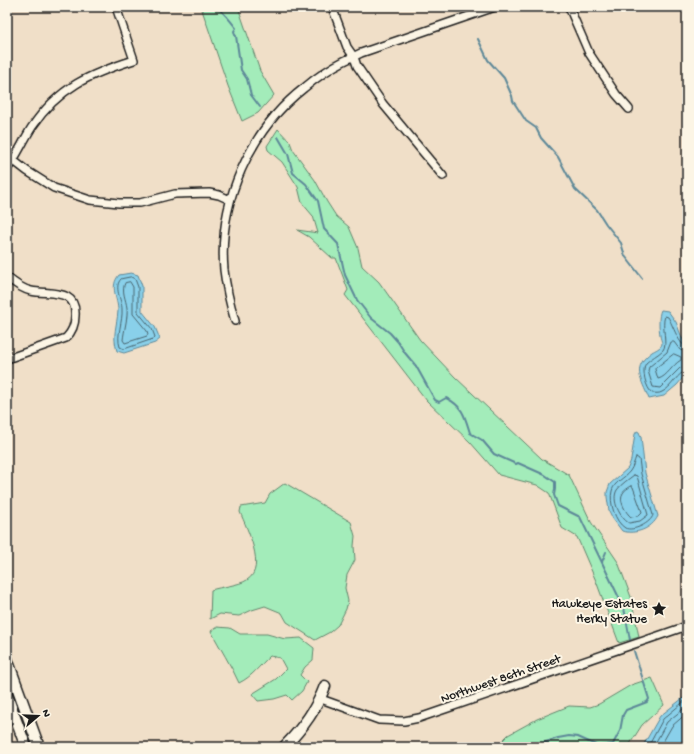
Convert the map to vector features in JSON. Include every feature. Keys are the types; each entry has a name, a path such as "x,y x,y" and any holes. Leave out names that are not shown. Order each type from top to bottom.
{"main road":[{"path":"7,659 38,747"},
{"path":"284,747 300,730 321,699 325,686"},
{"path":"7,696 26,747"}],"street":[{"path":"7,169 10,159 22,144 43,111 54,100 88,77 134,60 116,7"},
{"path":"332,7 347,47 354,57 357,66 383,104 443,176"},
{"path":"235,321 224,270 224,244 230,200 252,146 276,113 311,82 344,61 361,53 495,7"},
{"path":"569,7 589,53 616,94 629,109"},
{"path":"10,159 27,172 54,188 90,200 119,204 140,203 175,194 209,193 230,200"},
{"path":"7,277 30,290 68,297 73,302 75,314 72,332 66,338 7,359"},
{"name":"Northwest 86th Street","path":"321,699 379,720 404,721 419,718 687,626"}],"green space":[{"path":"201,7 238,7 260,71 274,95 258,113 242,121 228,86"},
{"path":"278,129 290,142 293,150 315,180 336,216 349,227 358,248 362,266 379,282 420,340 455,377 542,459 569,475 591,522 618,562 631,597 639,637 619,643 596,581 577,537 562,528 549,493 537,485 499,475 470,442 427,401 345,295 348,290 336,258 332,258 309,237 297,230 318,233 313,216 302,203 298,187 282,162 268,150 267,146"},
{"path":"285,483 351,522 355,536 355,560 347,575 345,588 348,601 346,609 338,625 330,632 315,640 287,622 282,613 265,606 239,616 220,614 210,619 211,590 244,582 253,574 255,567 254,548 240,512 241,507 265,503 270,494"},
{"path":"217,627 230,628 240,634 267,634 285,639 301,638 314,648 313,660 305,667 300,675 307,682 302,691 292,700 287,695 274,699 258,701 252,694 276,679 286,669 280,658 270,656 252,674 239,683 211,631"},
{"path":"652,678 664,705 642,725 628,747 496,747 508,735 537,719 569,706 590,707 599,704 631,685"}],"water":[{"path":"131,273 138,275 142,286 142,311 155,327 160,339 155,343 124,353 117,351 116,345 115,335 118,306 114,288 116,279 119,275"},
{"path":"661,310 668,311 676,322 682,338 687,345 687,373 677,385 664,396 649,399 641,379 640,368 646,358 662,344 659,326 659,316"},
{"path":"637,431 641,437 645,473 658,516 647,528 627,532 622,531 609,511 607,492 610,484 628,468 631,460 635,434"},
{"path":"687,695 687,747 644,747 644,744 660,716"}],"waterway":[{"path":"217,7 236,28 234,31 241,70 247,79 251,95 260,107"},
{"path":"478,39 488,60 504,78 513,101 526,121 536,128 541,138 558,157 575,189 597,210 621,243 625,256 642,278"},
{"path":"278,137 288,154 293,173 306,184 318,201 324,229 338,244 345,275 357,300 371,318 390,333 398,342 416,366 435,400 439,402 446,398 460,408 465,417 470,433 482,440 494,454 545,475 555,482 554,495 558,506 580,517 624,608 630,640"},
{"path":"602,562 606,552"},
{"path":"531,747 569,736 578,737 598,746 613,744 620,731 623,715 626,710 647,702 649,699 634,651"}],"place":[{"name":"Hawkeye Estates Herky Statue","path":"659,609"}]}
